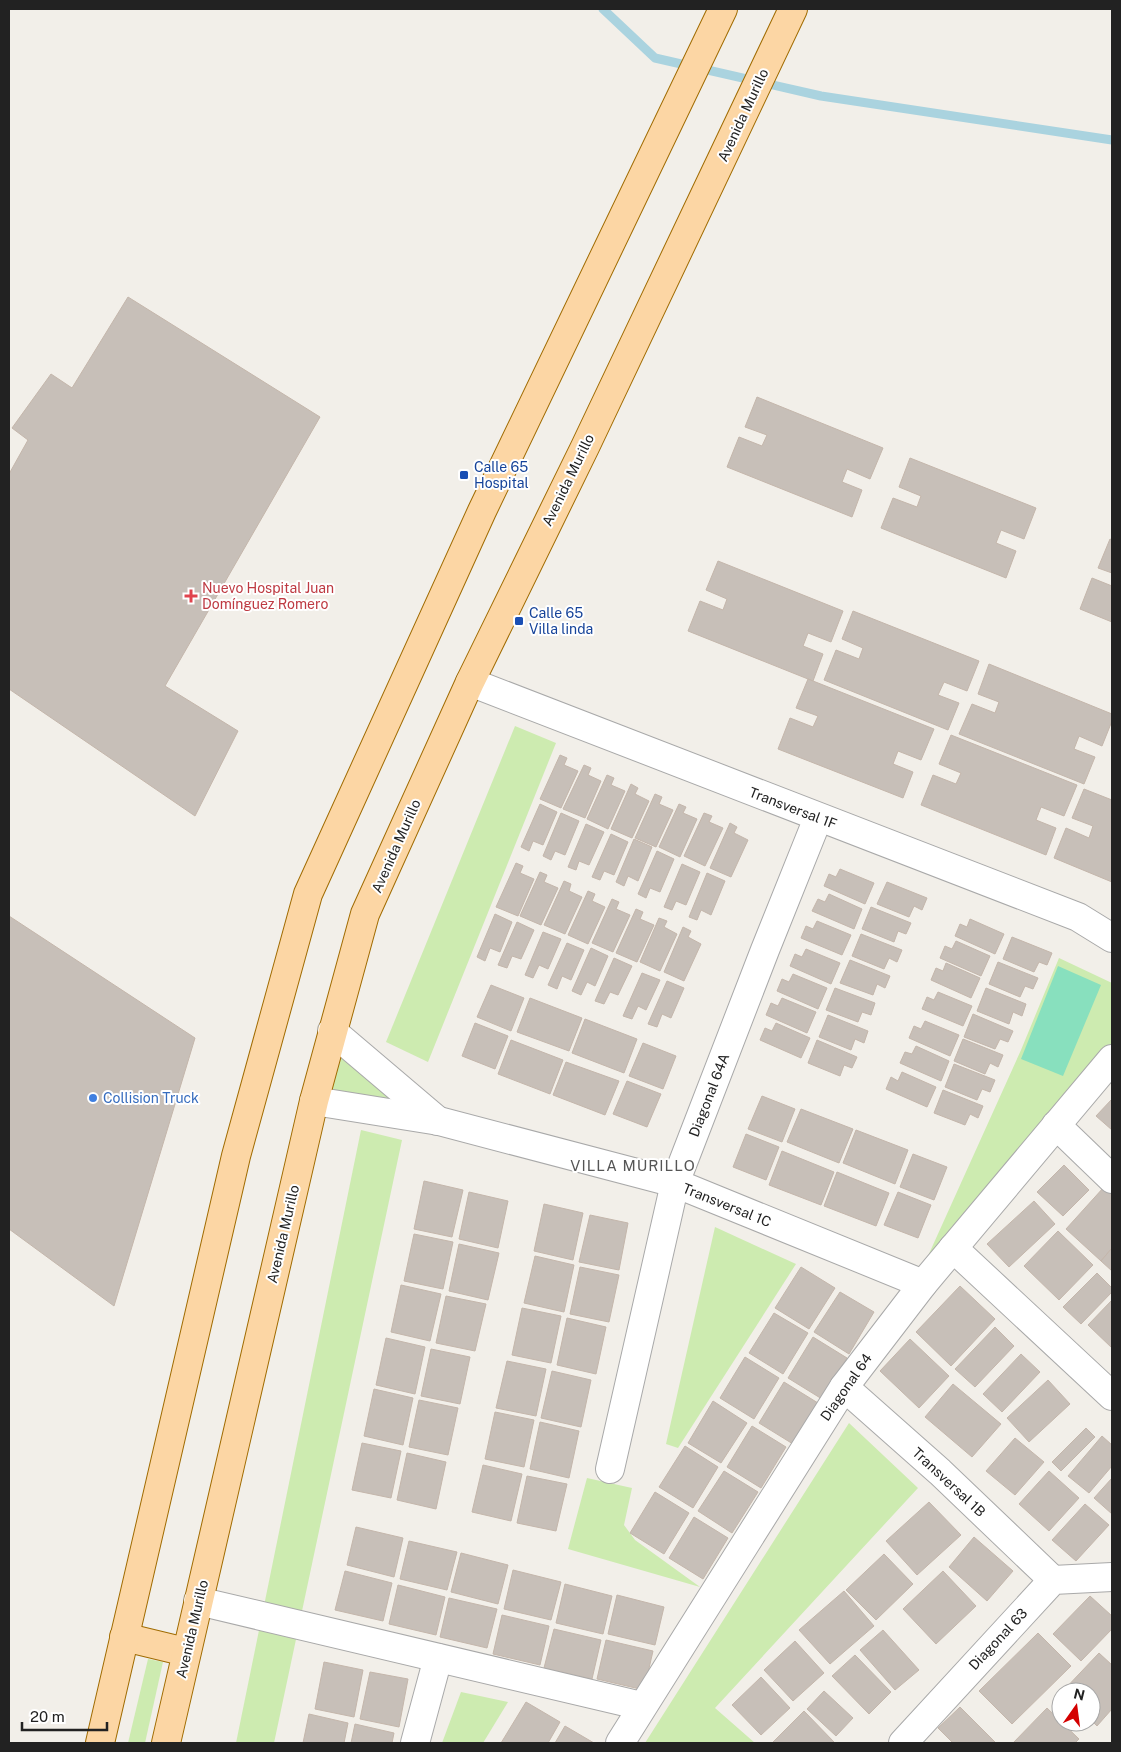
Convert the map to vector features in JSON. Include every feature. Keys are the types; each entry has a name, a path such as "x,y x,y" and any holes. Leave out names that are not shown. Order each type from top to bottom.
{"main road":[{"path":"100,1743 236,1156 308,894 482,511 723,9"},
{"name":"Avenida Murillo","path":"166,1743 314,1101 365,914 470,682 585,447 793,9"},
{"path":"124,1637 186,1652"}],"street":[{"name":"Transversal 1F","path":"470,682 1078,917 1112,938"},
{"name":"Diagonal 64A","path":"610,1470 675,1184 818,818"},
{"name":"Transversal 1C","path":"332,1031 439,1121"},
{"name":"Diagonal 64","path":"620,1743 844,1387 923,1284 1112,1059"},
{"name":"Transversal 1C","path":"314,1101 439,1121 675,1184 923,1284"},
{"path":"1056,1125 1112,1179"},
{"path":"953,1248 1112,1396"},
{"name":"Transversal 1B","path":"844,1387 940,1472 1052,1580"},
{"path":"1052,1580 1112,1576"},
{"name":"Diagonal 63","path":"914,1739 1052,1580"},
{"path":"198,1601 642,1706"},
{"path":"415,1743 438,1658"}],"green space":[{"path":"515,726 556,743 428,1062 386,1042"},
{"path":"1059,958 1112,983 1112,1048 928,1256 1021,1050"},
{"path":"1058,966 1101,985 1063,1076 1021,1059"},
{"path":"341,1049 422,1112 329,1089"},
{"path":"361,1130 402,1140 274,1743 236,1743"},
{"path":"715,1227 796,1264 678,1448 666,1444"},
{"path":"849,1423 918,1488 715,1708 755,1743 645,1743"},
{"path":"587,1478 632,1488 624,1525 635,1540 700,1587 568,1549"},
{"path":"148,1659 163,1662 145,1743 128,1743"},
{"path":"461,1692 508,1702 483,1743 442,1743"}],"building":[{"path":"128,297 320,417 165,686 238,731 195,816 9,689 9,474 28,440 12,428 51,374 72,388"},
{"path":"757,397 883,448 870,479 847,469 842,482 862,490 852,517 727,467 739,437 762,446 767,435 745,427"},
{"path":"910,458 1036,508 1024,539 1001,530 996,543 1016,551 1006,578 881,528 893,498 917,507 921,496 899,487"},
{"path":"1110,539 1112,540 1112,573 1098,568"},
{"path":"718,561 843,611 831,642 808,633 803,646 823,654 813,681 688,631 700,601 723,610 727,599 706,590"},
{"path":"1092,578 1112,586 1112,622 1080,609"},
{"path":"853,611 979,661 967,691 944,682 938,695 959,703 948,730 824,680 836,650 859,659 863,648 842,639"},
{"path":"989,664 1112,714 1112,721 1102,746 1079,736 1074,749 1095,757 1084,784 959,734 972,704 995,713 999,702 978,694"},
{"path":"808,679 934,729 921,760 898,751 893,764 913,772 903,798 778,749 790,718 813,727 818,716 796,708"},
{"path":"951,735 1077,785 1064,816 1041,807 1036,820 1056,828 1046,855 921,805 933,775 956,784 961,773 939,764"},
{"path":"560,755 567,758 564,765 578,771 561,808 540,799"},
{"path":"584,765 591,768 588,775 601,781 585,818 563,809"},
{"path":"607,775 614,778 611,785 625,791 608,829 587,819"},
{"path":"631,784 638,788 635,794 649,801 632,838 611,829"},
{"path":"1084,789 1112,800 1112,882 1054,858 1066,828 1089,838 1093,826 1072,818"},
{"path":"655,794 662,797 659,804 673,810 656,847 635,838"},
{"path":"540,804 557,812 543,845 533,841 529,851 521,847"},
{"path":"679,804 686,807 683,813 697,819 680,857 659,847"},
{"path":"561,813 579,821 565,855 555,851 551,860 543,856"},
{"path":"704,813 712,816 709,822 723,828 705,866 684,856"},
{"path":"730,823 737,827 734,833 748,840 731,877 710,868"},
{"path":"586,824 604,832 589,865 579,861 576,870 568,867"},
{"path":"611,834 628,842 614,875 604,871 600,880 592,877"},
{"path":"634,839 652,847 638,881 628,876 624,886 616,882"},
{"path":"657,851 674,859 660,892 650,888 646,898 638,894"},
{"path":"516,863 523,866 520,873 534,879 518,916 496,907"},
{"path":"682,864 700,872 686,905 676,901 672,910 664,907"},
{"path":"840,869 874,883 865,904 824,886 829,874 836,877"},
{"path":"540,872 547,875 544,882 558,888 541,925 520,916"},
{"path":"707,873 725,881 711,915 701,910 697,920 689,917"},
{"path":"564,881 571,884 569,891 582,897 565,934 544,925"},
{"path":"887,882 927,898 922,910 914,906 909,917 877,904"},
{"path":"588,891 595,894 592,901 605,907 588,944 568,935"},
{"path":"829,894 862,909 854,929 812,911 818,899 825,902"},
{"path":"612,899 619,902 616,909 630,915 613,952 592,943"},
{"path":"871,907 911,923 906,934 898,931 894,942 862,929"},
{"path":"636,909 643,912 640,919 654,925 637,962 616,953"},
{"path":"495,914 512,922 500,952 490,948 485,961 477,957"},
{"name":"Collision Truck","path":"9,916 195,1038 114,1306 9,1229"},
{"path":"659,918 667,921 664,927 677,934 660,971 640,962"},
{"path":"970,919 1004,934 995,954 955,936 960,924 967,927"},
{"path":"817,921 851,935 842,955 801,938 806,926 813,929"},
{"path":"517,922 534,930 521,959 512,956 507,968 498,965"},
{"path":"683,927 691,931 688,937 701,944 684,981 664,972"},
{"path":"543,932 561,939 548,969 539,965 533,978 525,975"},
{"path":"861,934 902,950 897,962 889,958 884,969 852,956"},
{"path":"1012,937 1052,953 1047,965 1039,962 1034,972 1003,959"},
{"path":"956,941 990,956 981,976 940,958 945,946 952,949"},
{"path":"567,943 584,950 571,980 562,976 557,989 548,985"},
{"path":"591,948 608,956 595,986 587,982 581,995 572,991"},
{"path":"806,949 840,963 831,984 790,966 795,954 802,957"},
{"path":"614,958 632,966 618,995 610,992 604,1004 595,1001"},
{"path":"850,960 890,976 885,988 877,984 873,995 840,983"},
{"path":"998,962 1038,978 1033,989 1025,986 1020,997 989,984"},
{"path":"946,963 980,978 971,998 931,980 936,968 943,971"},
{"path":"642,973 660,980 646,1010 638,1006 632,1019 623,1016"},
{"path":"793,974 827,988 818,1009 777,991 782,979 789,982"},
{"path":"667,981 684,988 671,1018 662,1014 657,1027 648,1024"},
{"path":"491,985 524,998 511,1031 477,1017"},
{"path":"835,988 875,1003 871,1015 862,1012 858,1022 826,1010"},
{"path":"986,988 1026,1004 1022,1016 1013,1012 1009,1024 977,1011"},
{"path":"938,992 972,1006 963,1026 922,1009 927,997 934,1000"},
{"path":"530,998 582,1018 569,1051 517,1032"},
{"path":"782,998 816,1012 807,1033 766,1015 771,1003 778,1006"},
{"path":"973,1014 1013,1031 1008,1042 1000,1039 995,1049 964,1037"},
{"path":"828,1015 868,1031 864,1043 855,1039 851,1050 819,1037"},
{"path":"585,1019 637,1039 624,1073 572,1053"},
{"path":"925,1021 959,1035 950,1056 909,1038 914,1026 921,1029"},
{"path":"475,1023 508,1036 495,1069 462,1056"},
{"path":"776,1023 810,1038 801,1058 760,1040 765,1028 772,1031"},
{"path":"963,1039 1003,1055 998,1067 990,1063 985,1074 954,1061"},
{"path":"511,1040 563,1060 550,1094 498,1074"},
{"path":"817,1040 857,1057 852,1068 844,1065 840,1076 808,1063"},
{"path":"643,1043 676,1056 663,1089 629,1076"},
{"path":"916,1046 949,1061 941,1081 900,1063 905,1052 912,1054"},
{"path":"566,1062 619,1081 605,1115 553,1095"},
{"path":"954,1064 995,1080 990,1092 982,1089 977,1100 945,1087"},
{"path":"902,1072 936,1087 927,1107 886,1089 891,1077 898,1081"},
{"path":"627,1081 661,1094 647,1127 613,1114"},
{"path":"943,1090 983,1106 978,1118 970,1114 965,1125 934,1113"},
{"path":"762,1096 795,1109 782,1142 748,1129"},
{"path":"1112,1099 1112,1130 1096,1116"},
{"path":"801,1109 853,1129 839,1163 787,1142"},
{"path":"856,1130 908,1150 895,1184 843,1163"},
{"path":"746,1134 779,1147 766,1180 733,1167"},
{"path":"782,1151 834,1172 821,1205 769,1185"},
{"path":"913,1154 947,1167 934,1200 900,1187"},
{"path":"1064,1165 1089,1190 1063,1216 1037,1192"},
{"path":"837,1172 889,1193 876,1226 824,1206"},
{"path":"424,1181 463,1190 452,1237 414,1229"},
{"path":"1104,1187 1112,1194 1112,1248 1101,1261 1066,1229"},
{"path":"469,1192 508,1201 498,1248 459,1239"},
{"path":"898,1192 931,1205 918,1238 884,1225"},
{"path":"1034,1201 1055,1224 1009,1267 987,1244"},
{"path":"544,1204 583,1213 573,1260 534,1251"},
{"path":"590,1215 628,1223 619,1270 579,1262"},
{"path":"1058,1231 1093,1265 1059,1300 1024,1266"},
{"path":"414,1234 453,1242 443,1289 404,1281"},
{"path":"459,1244 499,1253 488,1300 449,1291"},
{"path":"1112,1248 1112,1271 1101,1261"},
{"path":"535,1256 574,1265 564,1312 524,1303"},
{"path":"580,1267 619,1275 609,1322 570,1314"},
{"path":"801,1267 835,1288 809,1329 775,1308"},
{"path":"1097,1273 1112,1288 1112,1292 1081,1324 1063,1307"},
{"path":"401,1285 441,1294 430,1341 391,1332"},
{"path":"960,1286 995,1319 951,1366 916,1332"},
{"path":"840,1292 874,1312 849,1354 814,1332"},
{"path":"446,1296 486,1304 475,1351 436,1343"},
{"path":"1112,1300 1112,1348 1088,1325"},
{"path":"522,1308 561,1316 551,1363 512,1355"},
{"path":"774,1313 808,1333 783,1374 749,1353"},
{"path":"567,1318 606,1327 596,1374 557,1365"},
{"path":"995,1327 1014,1346 975,1387 955,1369"},
{"path":"813,1337 847,1358 822,1399 788,1378"},
{"path":"386,1338 425,1347 415,1394 376,1385"},
{"path":"910,1339 949,1376 919,1408 880,1371"},
{"path":"431,1349 470,1357 460,1404 421,1396"},
{"path":"1021,1354 1040,1372 1002,1412 983,1394"},
{"path":"745,1357 779,1378 754,1419 720,1398"},
{"path":"507,1361 546,1369 536,1416 496,1408"},
{"path":"552,1371 591,1380 581,1427 541,1418"},
{"path":"1048,1380 1070,1404 1029,1442 1007,1418"},
{"path":"784,1382 818,1403 793,1444 759,1423"},
{"path":"953,1384 1001,1424 972,1457 925,1417"},
{"path":"374,1389 413,1398 403,1445 364,1436"},
{"path":"419,1400 458,1408 448,1455 409,1447"},
{"path":"713,1401 747,1423 721,1463 688,1443"},
{"path":"495,1412 534,1420 524,1467 485,1459"},
{"path":"540,1422 579,1431 569,1478 530,1469"},
{"path":"752,1426 786,1447 761,1488 727,1467"},
{"path":"1086,1428 1095,1437 1061,1471 1052,1462"},
{"path":"1102,1436 1112,1445 1112,1466 1089,1493 1068,1476"},
{"path":"1015,1438 1044,1462 1015,1495 986,1471"},
{"path":"362,1443 401,1451 391,1498 352,1490"},
{"path":"685,1446 718,1467 693,1508 659,1487"},
{"path":"407,1453 446,1462 436,1509 397,1500"},
{"path":"483,1465 522,1474 511,1521 472,1512"},
{"path":"724,1471 758,1492 732,1533 698,1511"},
{"path":"1049,1471 1079,1498 1049,1531 1019,1504"},
{"path":"527,1476 567,1484 556,1531 517,1523"},
{"path":"1112,1478 1112,1514 1094,1498"},
{"path":"655,1492 689,1513 664,1554 630,1533"},
{"path":"929,1502 961,1535 917,1575 886,1541"},
{"path":"1085,1504 1109,1525 1076,1561 1052,1540"},
{"path":"694,1517 728,1538 703,1579 669,1558"},
{"path":"356,1527 403,1538 394,1577 347,1565"},
{"path":"974,1537 1013,1571 987,1601 949,1567"},
{"path":"409,1541 457,1552 447,1590 400,1579"},
{"path":"461,1553 508,1565 498,1604 451,1592"},
{"path":"884,1554 913,1584 876,1620 846,1590"},
{"path":"513,1570 561,1582 551,1620 504,1609"},
{"path":"345,1571 392,1583 383,1621 335,1610"},
{"path":"943,1571 976,1606 936,1644 903,1609"},
{"path":"565,1584 612,1596 603,1634 556,1623"},
{"path":"398,1585 445,1597 436,1635 389,1624"},
{"path":"844,1591 874,1626 830,1664 799,1630"},
{"path":"617,1595 664,1607 655,1645 608,1634"},
{"path":"1090,1596 1112,1616 1112,1629 1081,1661 1053,1634"},
{"path":"449,1598 497,1609 487,1648 440,1637"},
{"path":"502,1615 549,1626 540,1665 493,1654"},
{"path":"554,1629 601,1640 592,1679 544,1668"},
{"path":"883,1630 919,1670 895,1690 860,1650"},
{"path":"1038,1633 1071,1666 1055,1682 1051,1682 1051,1686 1012,1724 979,1691"},
{"path":"606,1640 653,1651 644,1690 597,1679"},
{"path":"795,1641 824,1673 793,1701 764,1670"},
{"path":"1099,1653 1112,1665 1112,1709 1101,1721 1101,1682 1071,1682"},
{"path":"855,1655 891,1692 869,1714 832,1676"},
{"path":"324,1662 363,1670 354,1717 315,1709"},
{"path":"370,1672 408,1679 399,1727 360,1719"},
{"path":"761,1677 790,1708 761,1735 732,1705"},
{"path":"824,1691 853,1718 836,1736 807,1709"},
{"path":"526,1702 560,1722 548,1743 501,1743"},
{"path":"960,1707 994,1743 953,1743 938,1728"},
{"path":"1047,1708 1051,1712 1051,1732 1072,1732 1079,1739 1075,1743 1013,1743"},
{"path":"804,1711 834,1742 772,1743"},
{"path":"309,1714 348,1723 344,1743 303,1743"},
{"path":"355,1724 394,1733 392,1743 351,1743"},
{"path":"565,1726 594,1743 555,1743"}],"waterway":[{"path":"603,9 655,58 821,96 1112,140"}],"place":[{"name":"Calle 65 Hospital","path":"464,475"},
{"name":"Nuevo Hospital Juan Domínguez Romero","path":"191,596"},
{"name":"Calle 65 Villa linda","path":"519,621"},
{"name":"Collision Truck","path":"93,1098"}],"district":[{"name":"VILLA MURILLO","path":"633,1165"}]}
